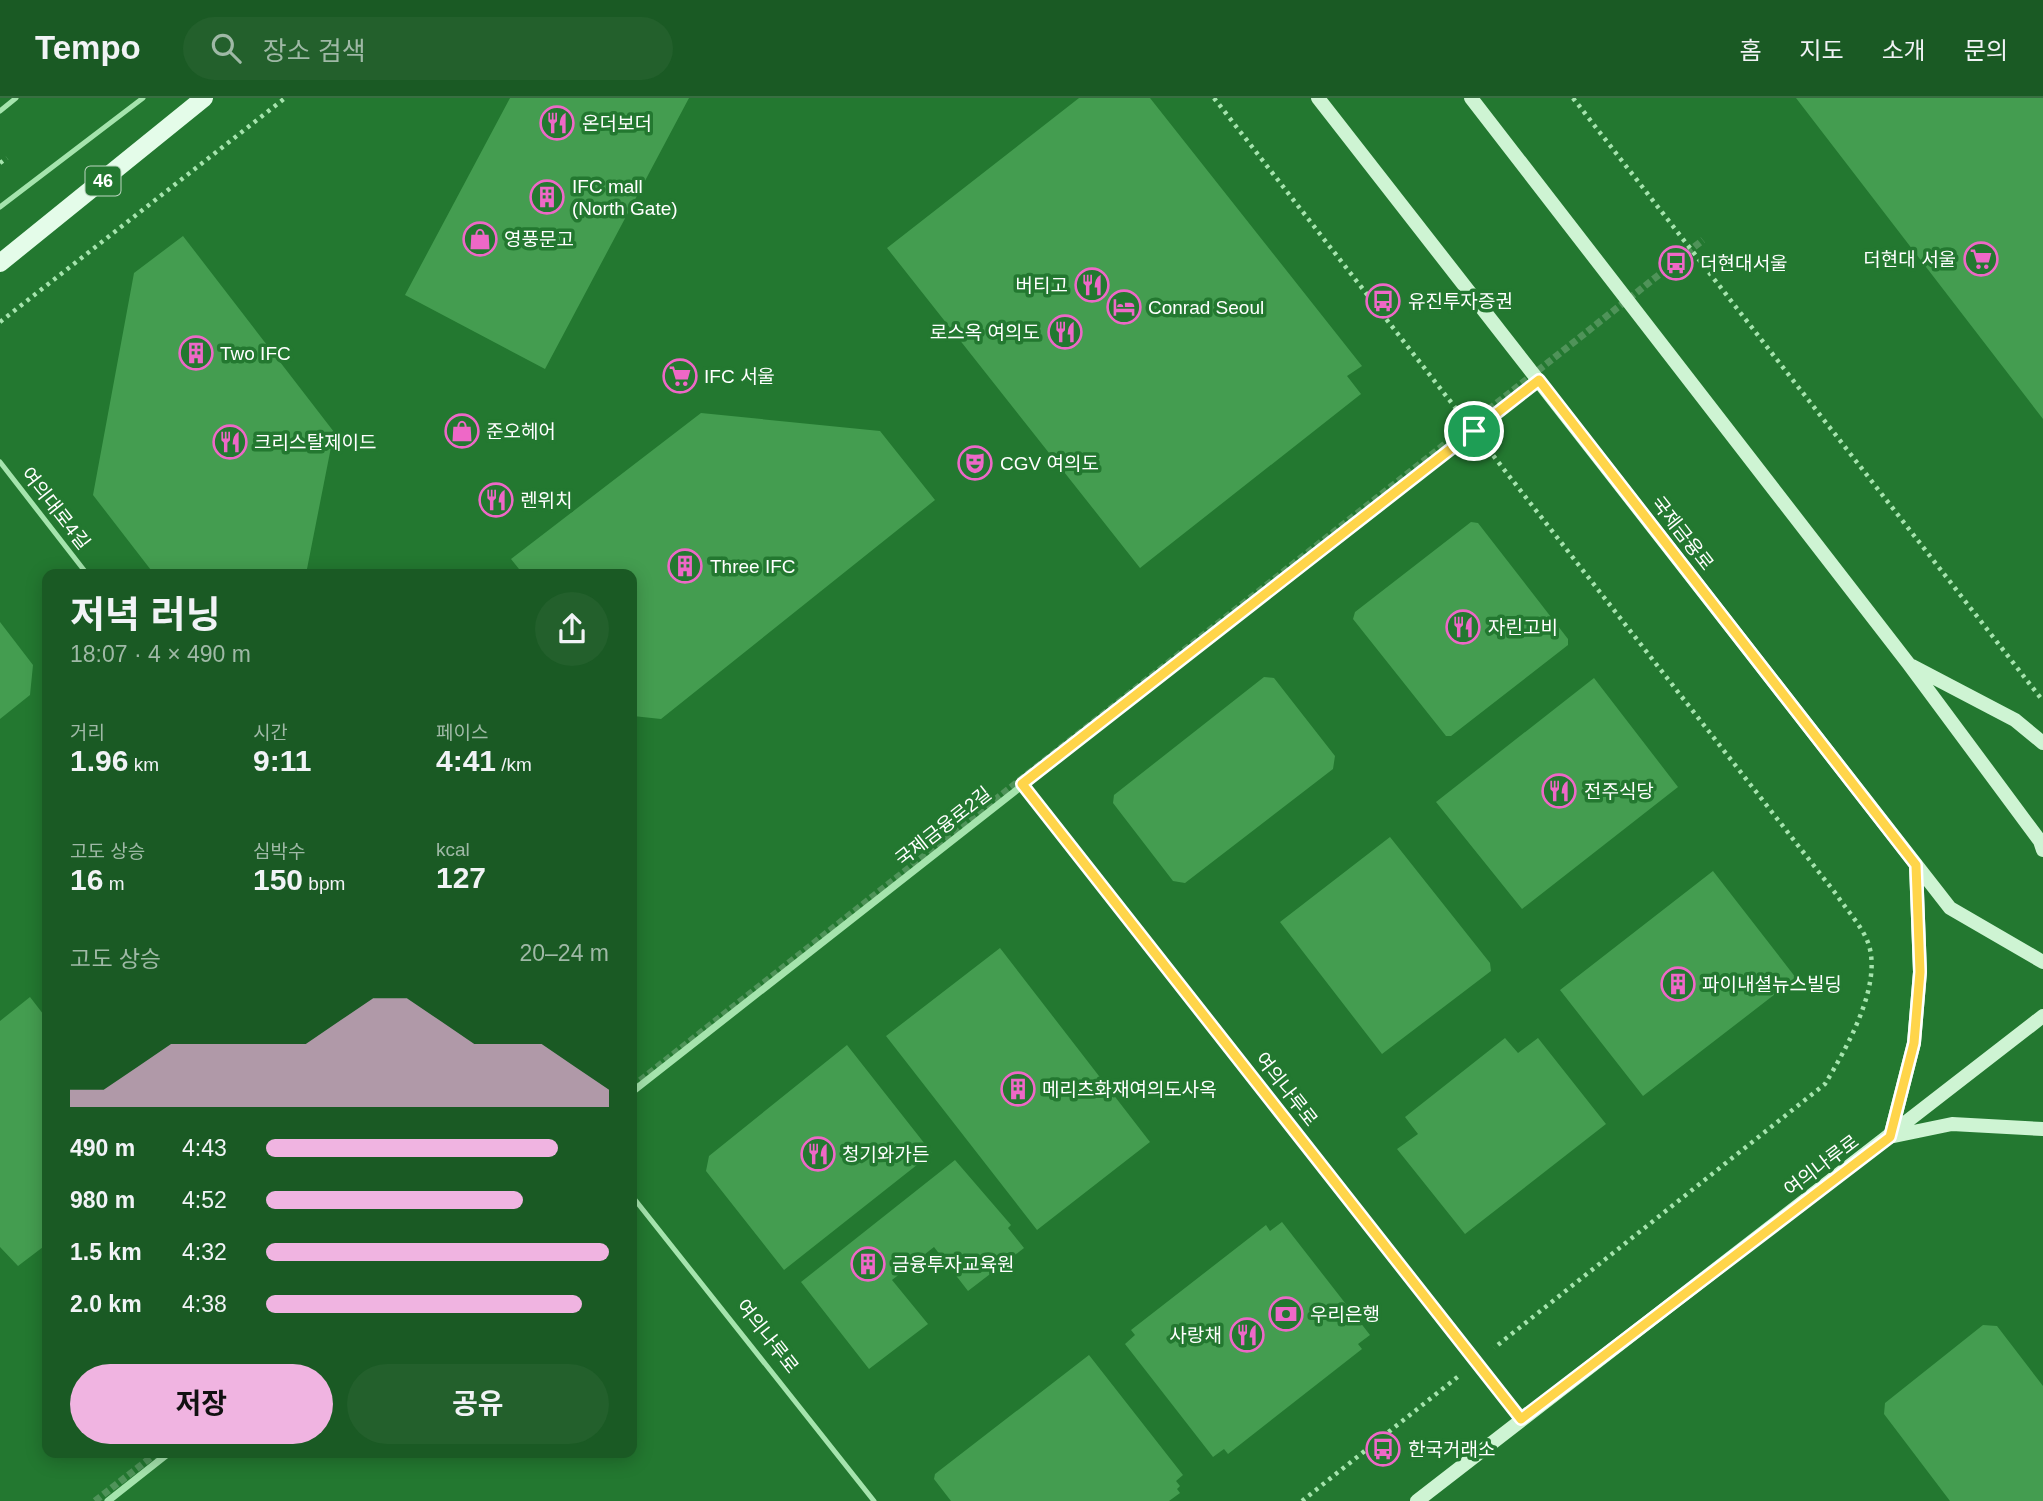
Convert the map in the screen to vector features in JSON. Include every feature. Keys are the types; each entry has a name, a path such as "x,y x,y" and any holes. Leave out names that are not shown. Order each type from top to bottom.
{"main road":[{"name":"46","path":"0,263 204,98"}],"street":[{"name":"국제금융로","path":"1318,98 1950,908 2043,962"},
{"path":"1471,98 1908,663 2040,841 2043,850"},
{"name":"국제금융로2길","path":"637,1088 1539,380"},
{"path":"1908,663 2015,720 2043,743"},
{"name":"여의나루로","path":"1022,784 1521,1419"},
{"path":"1916,865 1920,972 1914,1043 1890,1137 1952,1124 2043,1129"},
{"name":"여의나루로","path":"1417,1501 2043,1016"},
{"path":"109,1501 163,1458"}],"lane":[{"path":"0,111 16,98"},
{"path":"0,207 143,98"},
{"name":"여의대로4길","path":"0,462 83,569"},
{"name":"여의나루로","path":"637,1202 874,1501"}],"path":[{"path":"0,321 285,98"},
{"path":"1214,98 1836,894 1868,942 1870,982 1854,1034 1825,1084 1302,1501"},
{"path":"1573,98 2043,701"},
{"path":"0,163 6,158"}],"building":[{"name":"IFC mall (North Gate)","path":"510,98 689,98 545,369 405,295"},
{"name":"Conrad Seoul","path":"1079,98 1150,98 1362,366 1347,376 1361,394 1140,568 887,248"},
{"name":"더현대 서울","path":"1796,98 2043,98 2043,419"},
{"name":"Two IFC","path":"183,236 334,432 307,569 150,569 93,495 134,273"},
{"name":"Three IFC","path":"701,413 880,431 935,500 661,719 637,716 637,569 519,569 511,559"},
{"path":"1471,522 1478,523 1568,639 1568,645 1451,736 1446,736 1353,619 1355,612"},
{"path":"0,622 33,665 30,695 0,719"},
{"path":"1264,677 1274,678 1335,756 1333,769 1185,883 1173,881 1113,803 1114,795"},
{"path":"1594,678 1678,787 1522,909 1436,802"},
{"path":"1390,837 1490,963 1491,971 1382,1054 1280,922"},
{"name":"파이내셜뉴스빌딩","path":"1713,871 1796,978 1643,1096 1560,990"},
{"name":"메리츠화재여의도사옥","path":"1000,948 1150,1142 1037,1230 886,1036"},
{"path":"30,997 42,1013 42,1248 18,1266 0,1247 0,1021"},
{"path":"1505,1038 1518,1053 1538,1038 1606,1124 1465,1234 1397,1149 1418,1134 1405,1117"},
{"path":"847,1045 932,1153 784,1270 706,1171 709,1156"},
{"name":"금융투자교육원","path":"955,1160 1011,1225 1008,1228 1024,1248 968,1291 934,1247 892,1280 928,1324 869,1369 801,1282"},
{"path":"1282,1222 1370,1335 1358,1344 1362,1349 1228,1454 1224,1449 1213,1457 1125,1344 1135,1335 1131,1330 1266,1225 1270,1231"},
{"path":"1983,1325 1997,1326 2043,1386 2043,1501 1950,1501 1884,1414 1885,1403"},
{"path":"1089,1355 1183,1475 1176,1481 1180,1486 1177,1489 1180,1493 1169,1501 951,1501 934,1479 935,1474"}],"tunnel":[{"path":"637,1083 1703,240"},
{"path":"95,1501 150,1458"}],"place":[{"name":"온더보더","path":"557,123"},
{"name":"IFC mall (North Gate)","path":"547,197"},
{"name":"영풍문고","path":"480,239"},
{"name":"더현대 서울","path":"1981,259"},
{"name":"더현대서울","path":"1676,263"},
{"name":"버티고","path":"1092,285"},
{"name":"유진투자증권","path":"1383,301"},
{"name":"Conrad Seoul","path":"1124,307"},
{"name":"로스옥 여의도","path":"1065,332"},
{"name":"Two IFC","path":"196,353"},
{"name":"IFC 서울","path":"680,376"},
{"name":"준오헤어","path":"462,431"},
{"name":"크리스탈제이드","path":"230,442"},
{"name":"CGV 여의도","path":"975,463"},
{"name":"렌위치","path":"496,500"},
{"name":"Three IFC","path":"685,566"},
{"name":"자린고비","path":"1463,627"},
{"name":"전주식당","path":"1559,791"},
{"name":"파이내셜뉴스빌딩","path":"1678,984"},
{"name":"메리츠화재여의도사옥","path":"1018,1089"},
{"name":"청기와가든","path":"818,1154"},
{"name":"금융투자교육원","path":"868,1264"},
{"name":"우리은행","path":"1286,1314"},
{"name":"사랑채","path":"1247,1335"},
{"name":"한국거래소","path":"1383,1449"}],"route":[{"path":"1539,380 1916,865 1920,972 1914,1043 1890,1137 1521,1419 1022,784 1474,431 1539,380"}]}
